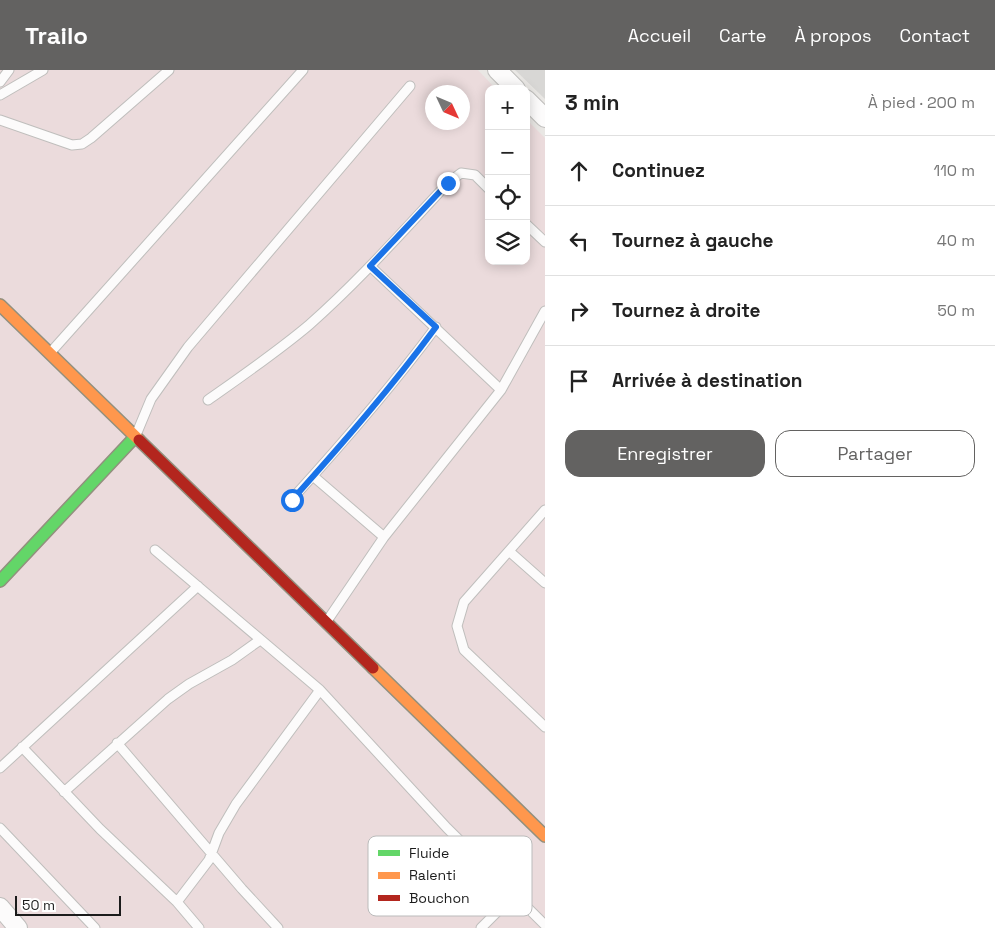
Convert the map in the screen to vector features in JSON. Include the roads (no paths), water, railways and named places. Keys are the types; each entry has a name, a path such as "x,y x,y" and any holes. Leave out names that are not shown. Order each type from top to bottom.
{"street":[{"path":"497,70 512,85"},
{"path":"530,103 545,118"},
{"path":"0,305 545,836"},
{"path":"0,581 135,436"},
{"path":"0,908 18,928"}],"lane":[{"path":"0,82 9,70"},
{"path":"0,95 43,70"},
{"path":"0,120 72,145 82,144 169,70"},
{"path":"50,353 303,70"},
{"path":"135,436 151,399 188,347 410,86"},
{"path":"208,400 282,347 310,323 370,266 448,183 461,174 475,175 485,185"},
{"path":"530,228 545,242"},
{"path":"370,266 501,390"},
{"path":"327,622 384,537 501,390 545,311"},
{"path":"292,500 403,372 436,327"},
{"path":"313,476 384,537"},
{"path":"545,510 464,602 457,626 464,650 545,727"},
{"path":"155,550 320,690 455,836"},
{"path":"509,551 545,583"},
{"path":"0,768 198,586"},
{"path":"64,792 182,689 232,660 260,640"},
{"path":"177,902 201,873 209,860 219,832 236,804 320,690"},
{"path":"118,743 242,889 278,928"},
{"path":"22,747 100,829 177,902 199,928"},
{"path":"0,828 96,928"},
{"path":"532,912 545,925"},
{"path":"481,928 493,916"}]}
